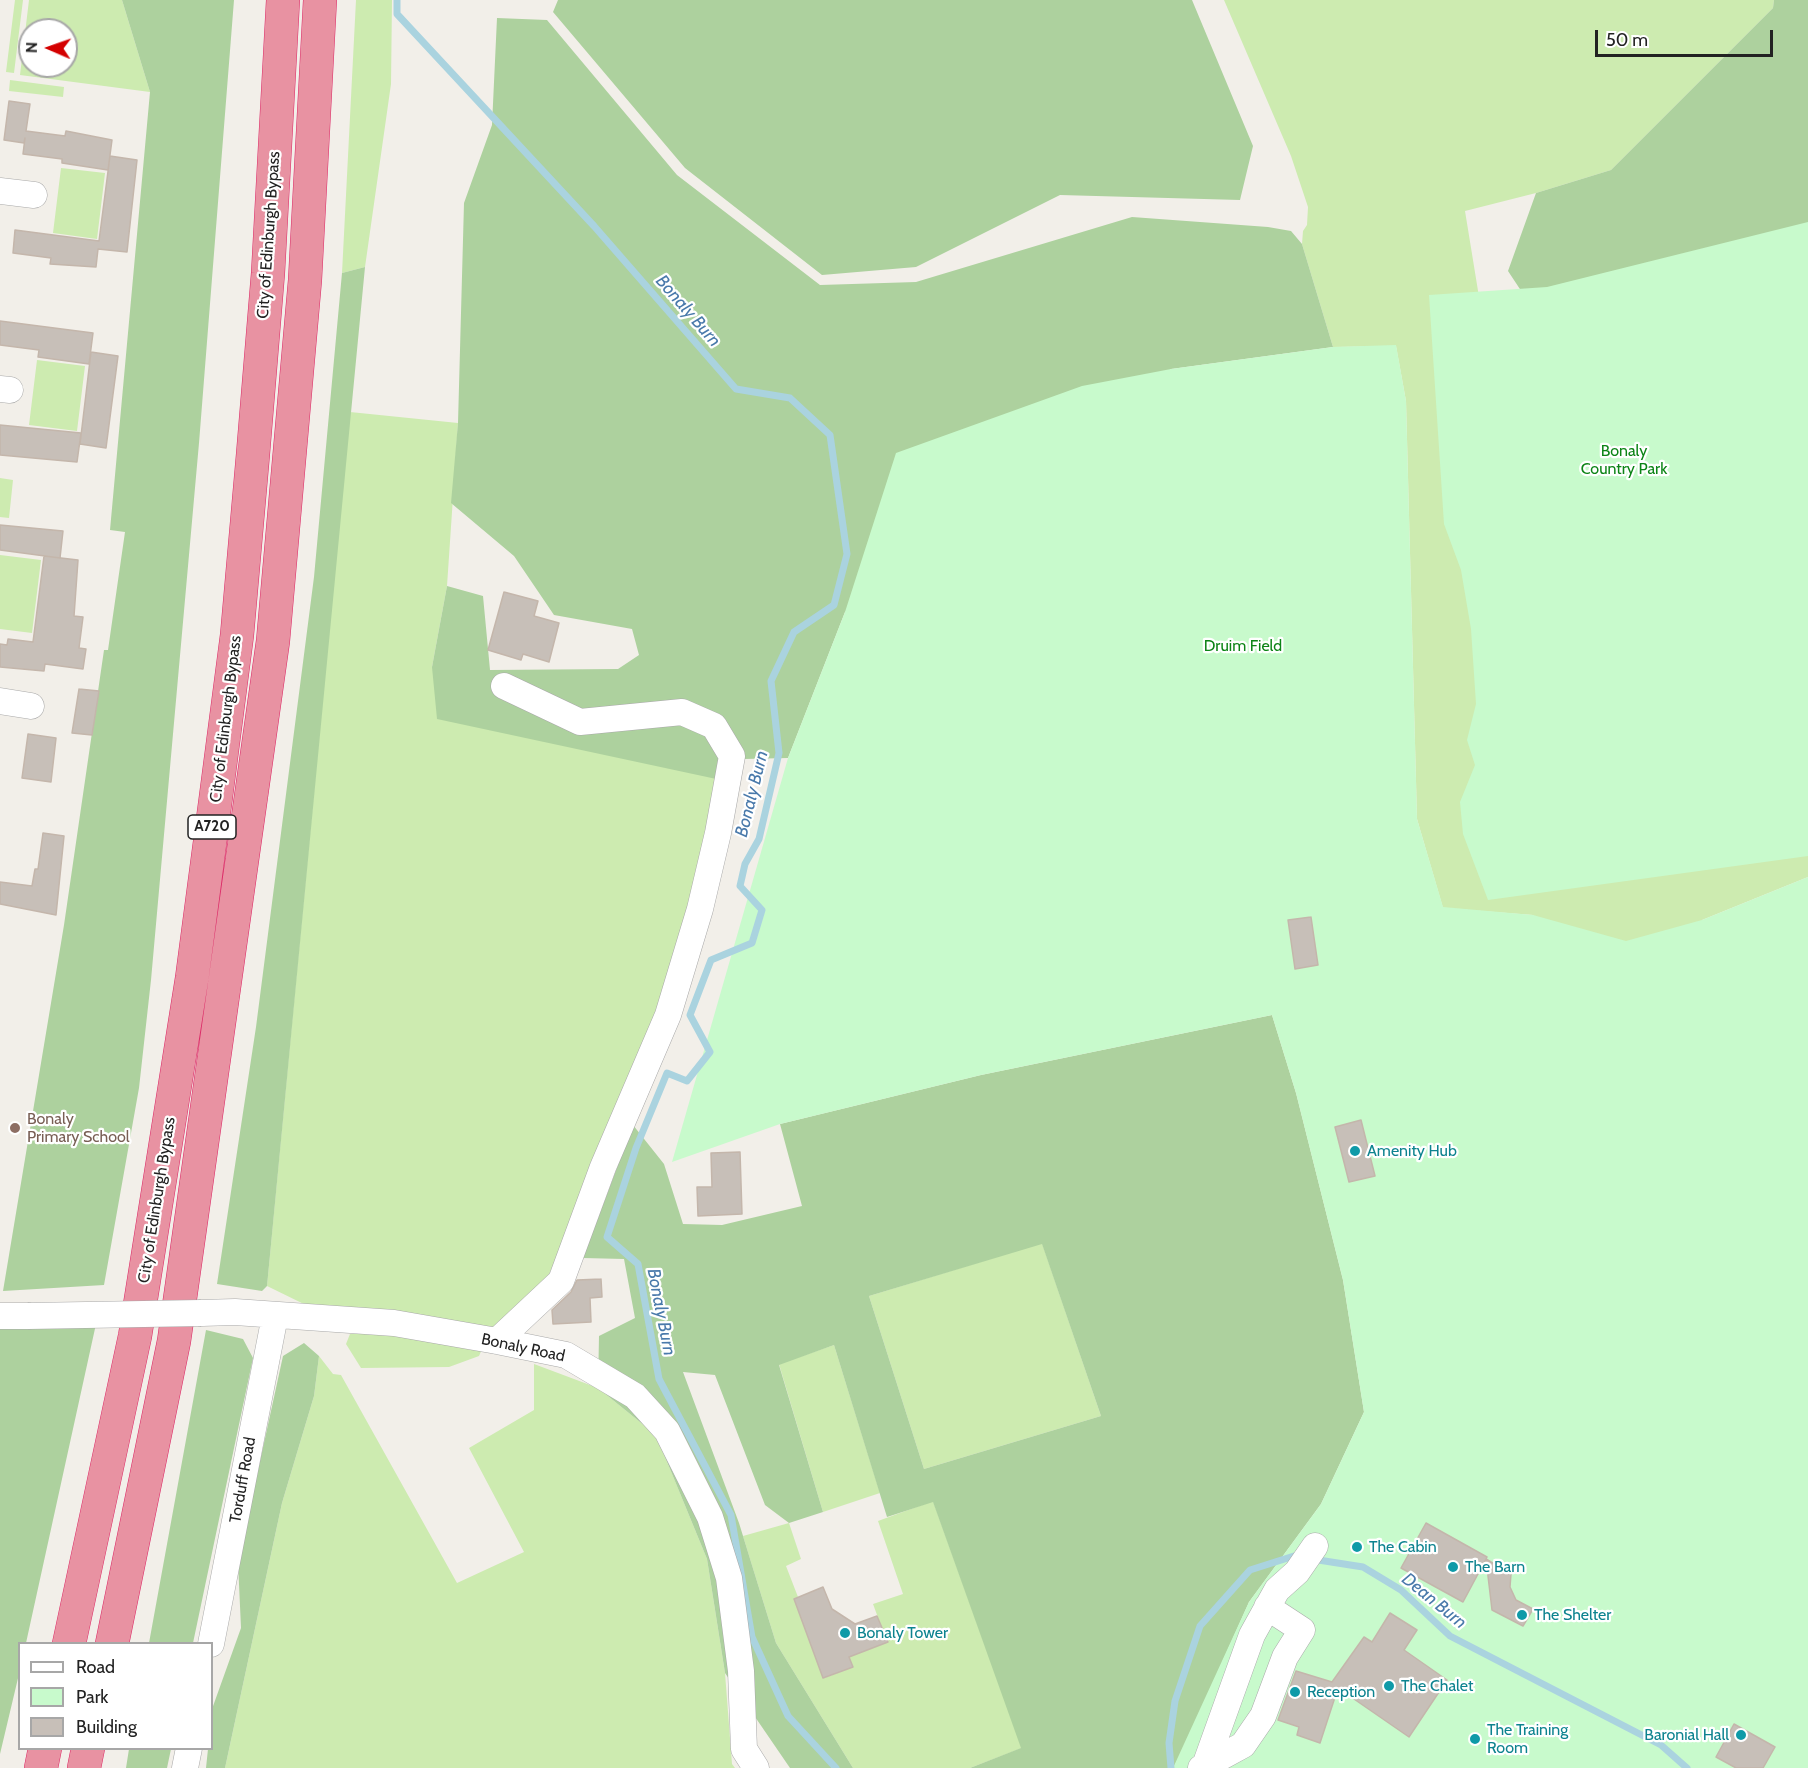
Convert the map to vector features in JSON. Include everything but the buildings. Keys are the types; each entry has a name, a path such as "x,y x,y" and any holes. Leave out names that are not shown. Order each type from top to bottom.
{"highway":[{"name":"City of Edinburgh Bypass","path":"69,1642 135,1336 192,978 237,635 268,273 283,0"},
{"name":"A720","path":"112,1642 174,1341 272,652 305,280 320,0"},
{"path":"40,1768 45,1750"},
{"path":"84,1768 88,1750"}],"street":[{"path":"0,191 34,195"},
{"path":"497,1341 561,1281 603,1167 668,1015 700,909 732,756 714,726 682,712 580,722 504,686"},
{"path":"0,701 31,706"},
{"name":"Bonaly Road","path":"0,1316 201,1313 394,1323 566,1355 585,1365 635,1396 667,1431 710,1516 729,1578 741,1671 744,1749 756,1768"},
{"name":"Torduff Road","path":"211,1642 275,1316"},
{"path":"1204,1766 1252,1635 1277,1590 1297,1572 1315,1546"},
{"path":"1204,1766 1243,1744 1263,1716 1285,1657 1302,1630 1267,1607"},
{"path":"185,1768 189,1750"}],"green space":[{"path":"15,0 23,0 21,18 18,18 14,73 6,72"},
{"path":"29,0 122,0 150,92 43,78 78,78 78,18 27,18"},
{"path":"122,0 234,0 199,443 151,980 139,1088 104,1285 3,1291 64,925 104,650 108,650 125,532 110,530 150,92"},
{"path":"356,0 392,0 391,84 365,267 342,273"},
{"path":"558,0 1192,0 1253,146 1240,200 1060,195 916,267 822,275 685,168 553,12"},
{"path":"1224,0 1774,0 1773,8 1611,170 1536,193 1465,211 1487,346 1808,571 1808,877 1702,920 1808,1167 1533,915 1443,908 1417,819 1406,401 1396,346 1333,347 1302,244 1303,231 1307,225 1308,207 1291,156"},
{"path":"1774,0 1808,0 1808,271 1549,333 1508,271 1536,193 1611,170 1773,8"},
{"path":"497,18 547,20 677,175 820,285 916,282 1132,217 1268,227 1291,231 1302,244 1333,347 1171,369 845,612 788,758 744,759 721,780 437,719 432,667 447,586 483,596 490,670 618,669 639,655 632,629 554,615 514,556 451,503 458,423 464,203 492,125"},
{"path":"10,80 64,87 63,97 9,91"},
{"path":"61,168 105,173 97,239 53,233"},
{"name":"Bonaly Country Park","path":"1808,222 1808,856 1488,900 1463,834 1460,802 1475,765 1467,740 1476,704 1471,629 1461,570 1444,524 1429,295 1547,287"},
{"path":"365,267 267,1286 262,1291 217,1284 256,1027 314,577 342,273"},
{"name":"Druim Field","path":"1396,345 1406,401 1417,819 1443,907 1533,915 1626,941 1702,920 1808,877 1808,1768 1173,1768 1249,1602 1321,1504 1364,1412 1343,1280 1296,1093 1272,1015 981,1075 780,1124 672,1162 788,758 845,612 896,453 1082,386 1171,369 1333,347"},
{"path":"37,360 85,366 77,431 29,425"},
{"path":"350,412 458,423 447,586 432,667 721,780 660,1012 579,1208 547,1279 490,1332 314,1309 267,1286"},
{"path":"0,478 13,480 9,518 0,517"},
{"path":"0,555 41,560 32,633 0,629"},
{"path":"1272,1015 1296,1093 1343,1280 1364,1412 1321,1504 1249,1602 1173,1768 970,1768 1021,1748 933,1502 887,1517 834,1345 779,1365 823,1512 789,1523 765,1505 715,1375 683,1372 739,1523 776,1643 853,1768 790,1768 725,1673 707,1559 656,1435 598,1388 599,1336 635,1318 624,1259 583,1258 633,1125 664,1164 683,1224 722,1225 802,1206 780,1124 981,1075","holes":["1042,1244 1101,1416 924,1469 869,1296"]},
{"path":"1042,1243 1101,1416 924,1469 869,1296"},
{"path":"96,1324 26,1642 18,1642 18,1678 0,1754 0,1326"},
{"path":"206,1330 243,1339 253,1358 193,1642 149,1642"},
{"path":"374,1331 483,1347 479,1356 449,1367 361,1368 346,1344 350,1334"},
{"path":"304,1343 319,1356 314,1396 282,1503 225,1768 206,1768 208,1750 213,1750 213,1706 241,1628 238,1562 283,1356"},
{"path":"834,1345 880,1493 823,1512 779,1364"},
{"path":"319,1356 333,1374 341,1375 457,1583 524,1552 469,1448 534,1410 534,1364 598,1388 656,1435 707,1559 725,1673 732,1764 735,1768 225,1768 282,1503 314,1396"},
{"path":"933,1501 1022,1748 970,1768 853,1768 776,1643 743,1536 789,1523 801,1559 786,1566 798,1597 794,1599 824,1678 853,1667 849,1657 887,1642 873,1604 903,1594 878,1521"},
{"path":"129,1750 171,1750 167,1768 126,1768"}],"waterway":[{"name":"Bonaly Burn","path":"397,0 397,14 594,226 736,389 790,398 830,435 847,554 834,605 794,632 771,681 779,753 759,839 745,864 740,886 762,910 752,943 711,960 690,1015 710,1052 687,1081 667,1073 636,1148 607,1237 638,1264 659,1379 731,1515 752,1637 788,1716 836,1768"},
{"name":"Dean Burn","path":"1171,1768 1169,1743 1175,1701 1200,1626 1250,1570 1294,1556 1301,1557"},
{"name":"Dean Burn","path":"1312,1559 1363,1567 1401,1590 1450,1636 1661,1745 1687,1768"}],"place":[{"name":"Bonaly Primary School","path":"15,1128"},
{"name":"Amenity Hub","path":"1355,1151"},
{"name":"The Cabin","path":"1357,1547"},
{"name":"The Barn","path":"1453,1567"},
{"name":"The Shelter","path":"1522,1615"},
{"name":"Bonaly Tower","path":"845,1633"},
{"name":"The Chalet","path":"1389,1686"},
{"name":"Reception","path":"1295,1692"},
{"name":"Baronial Hall","path":"1741,1735"},
{"name":"The Training Room","path":"1475,1739"}]}
